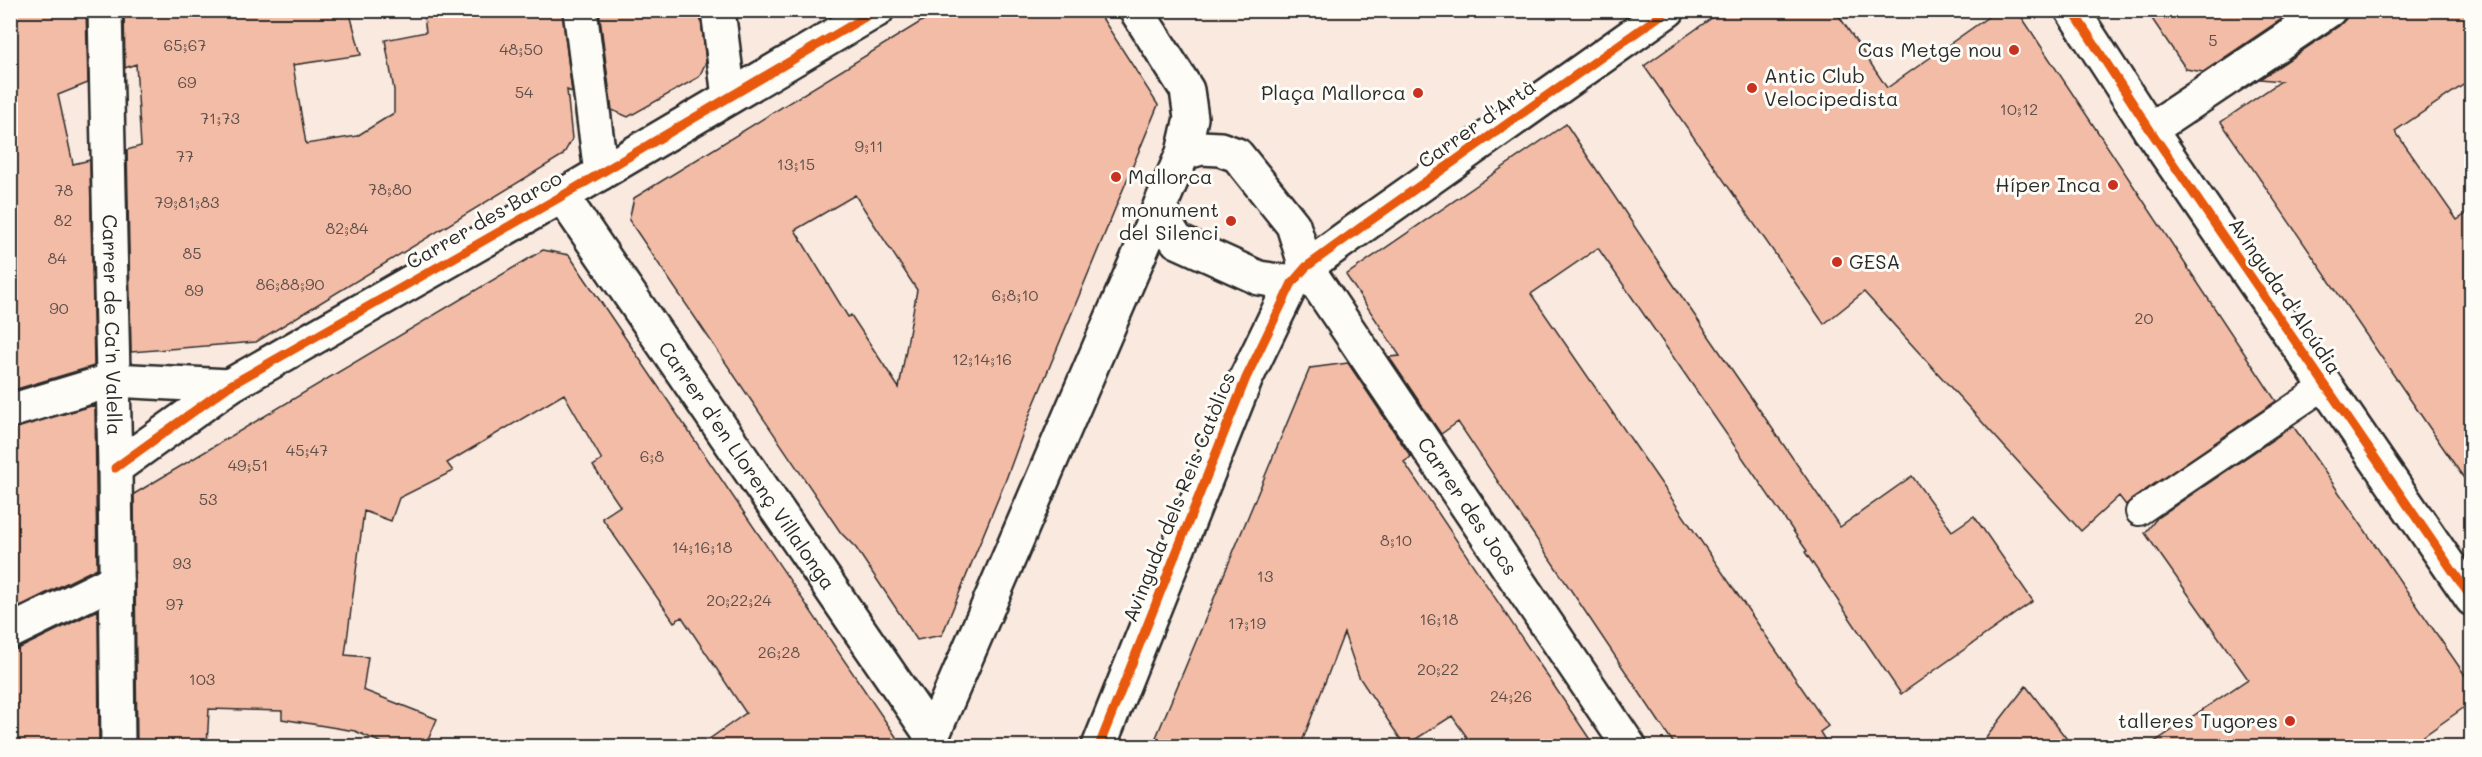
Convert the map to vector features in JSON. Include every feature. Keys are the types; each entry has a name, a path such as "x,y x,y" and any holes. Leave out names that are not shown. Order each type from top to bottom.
{"street":[{"name":"Carrer de Ca'n Valella","path":"105,10 115,468 118,747"},
{"path":"580,10 601,173"},
{"path":"718,10 729,97"},
{"name":"Carrer des Barco","path":"115,468 229,386 562,196 877,10"},
{"path":"930,742 1183,153 1191,118 1187,90 1136,10"},
{"name":"Carrer d'Artà","path":"1299,275 1668,10"},
{"name":"Avinguda d'Alcúdia","path":"2072,10 2150,130 2472,599"},
{"path":"2150,130 2329,10"},
{"name":"Carrer des Jocs","path":"1183,153 1201,148 1220,149 1237,155 1293,225 1299,275 1629,747"},
{"name":"Carrer d'en Llorenç Villalonga","path":"562,196 930,742"},
{"path":"1161,204 1166,224 1177,241 1259,279 1299,275"},
{"name":"Avinguda dels Reis Catòlics","path":"1099,747 1246,378 1299,275"},
{"path":"10,411 113,380 229,386"},
{"path":"10,632 116,580"}],"lane":[{"path":"2139,512 2325,386"}],"building":[{"path":"10,10 86,10 88,83 58,95 73,164 90,160 94,366 10,391"},
{"path":"124,10 349,10 361,55 293,65 306,144 357,136 394,113 394,90 385,40 426,32 423,10 562,10 572,92 567,90 572,139 563,155 256,342 131,352 127,150 141,146 136,64 125,68"},
{"path":"599,10 700,10 706,62 699,77 628,117 612,110"},
{"path":"940,10 1097,10 1158,105 1030,414 1005,482 942,635 917,640 856,548 841,533 629,220 634,198","holes":["855,195 917,290 899,388 851,315 848,317 795,230"]},
{"path":"1723,10 1835,10 1887,88 1998,10 2017,10 2276,401 2126,505 2119,496 2081,531 1864,292 1824,324 1644,66"},
{"path":"2146,10 2295,10 2203,72 2186,69"},
{"path":"2347,10 2472,10 2472,79 2395,131 2457,220 2472,210 2472,490 2221,122 2281,81 2260,79 2339,26 2346,19"},
{"path":"1566,124 1840,527 1912,476 1952,531 1974,516 2033,601 1901,694 1805,552 1807,551 1598,248 1531,294 1828,726 1820,732 1829,747 1676,747 1458,422 1441,434 1389,357 1400,356 1346,275"},
{"path":"543,250 569,255 903,747 698,747 746,713 682,617 674,622 602,518 620,506 593,466 602,460 564,394 447,463 453,471 399,498 391,521 364,511 345,655 368,657 363,690 437,719 425,747 391,747 355,731 282,719 282,711 209,709 207,747 137,747 134,494"},
{"path":"1348,363 1411,457 1404,462 1595,747 1474,747 1452,716 1405,746 1359,677 1344,633 1300,747 1152,747 1310,368"},
{"path":"95,405 97,568 10,611 10,429"},
{"path":"2293,426 2467,678 2469,704 2408,747 2147,747 2248,679 2145,533 2157,518"},
{"path":"98,610 99,747 10,747 10,650 18,649"},
{"path":"2026,686 2073,747 1979,747"}],"cycle path":[{"path":"115,468 229,386 562,196 877,10"},
{"path":"1099,746 1246,378 1292,283 1306,267 1668,10"},
{"path":"2072,10 2150,130 2472,599"}],"place":[{"name":"Cas Metge nou","path":"2014,50"},
{"name":"Antic Club Velocipedista","path":"1752,88"},
{"name":"Plaça Mallorca","path":"1418,93"},
{"name":"Mallorca","path":"1116,177"},
{"name":"Híper Inca","path":"2113,185"},
{"name":"monument del Silenci","path":"1231,221"},
{"name":"GESA","path":"1837,262"},
{"name":"talleres Tugores","path":"2290,721"}]}
